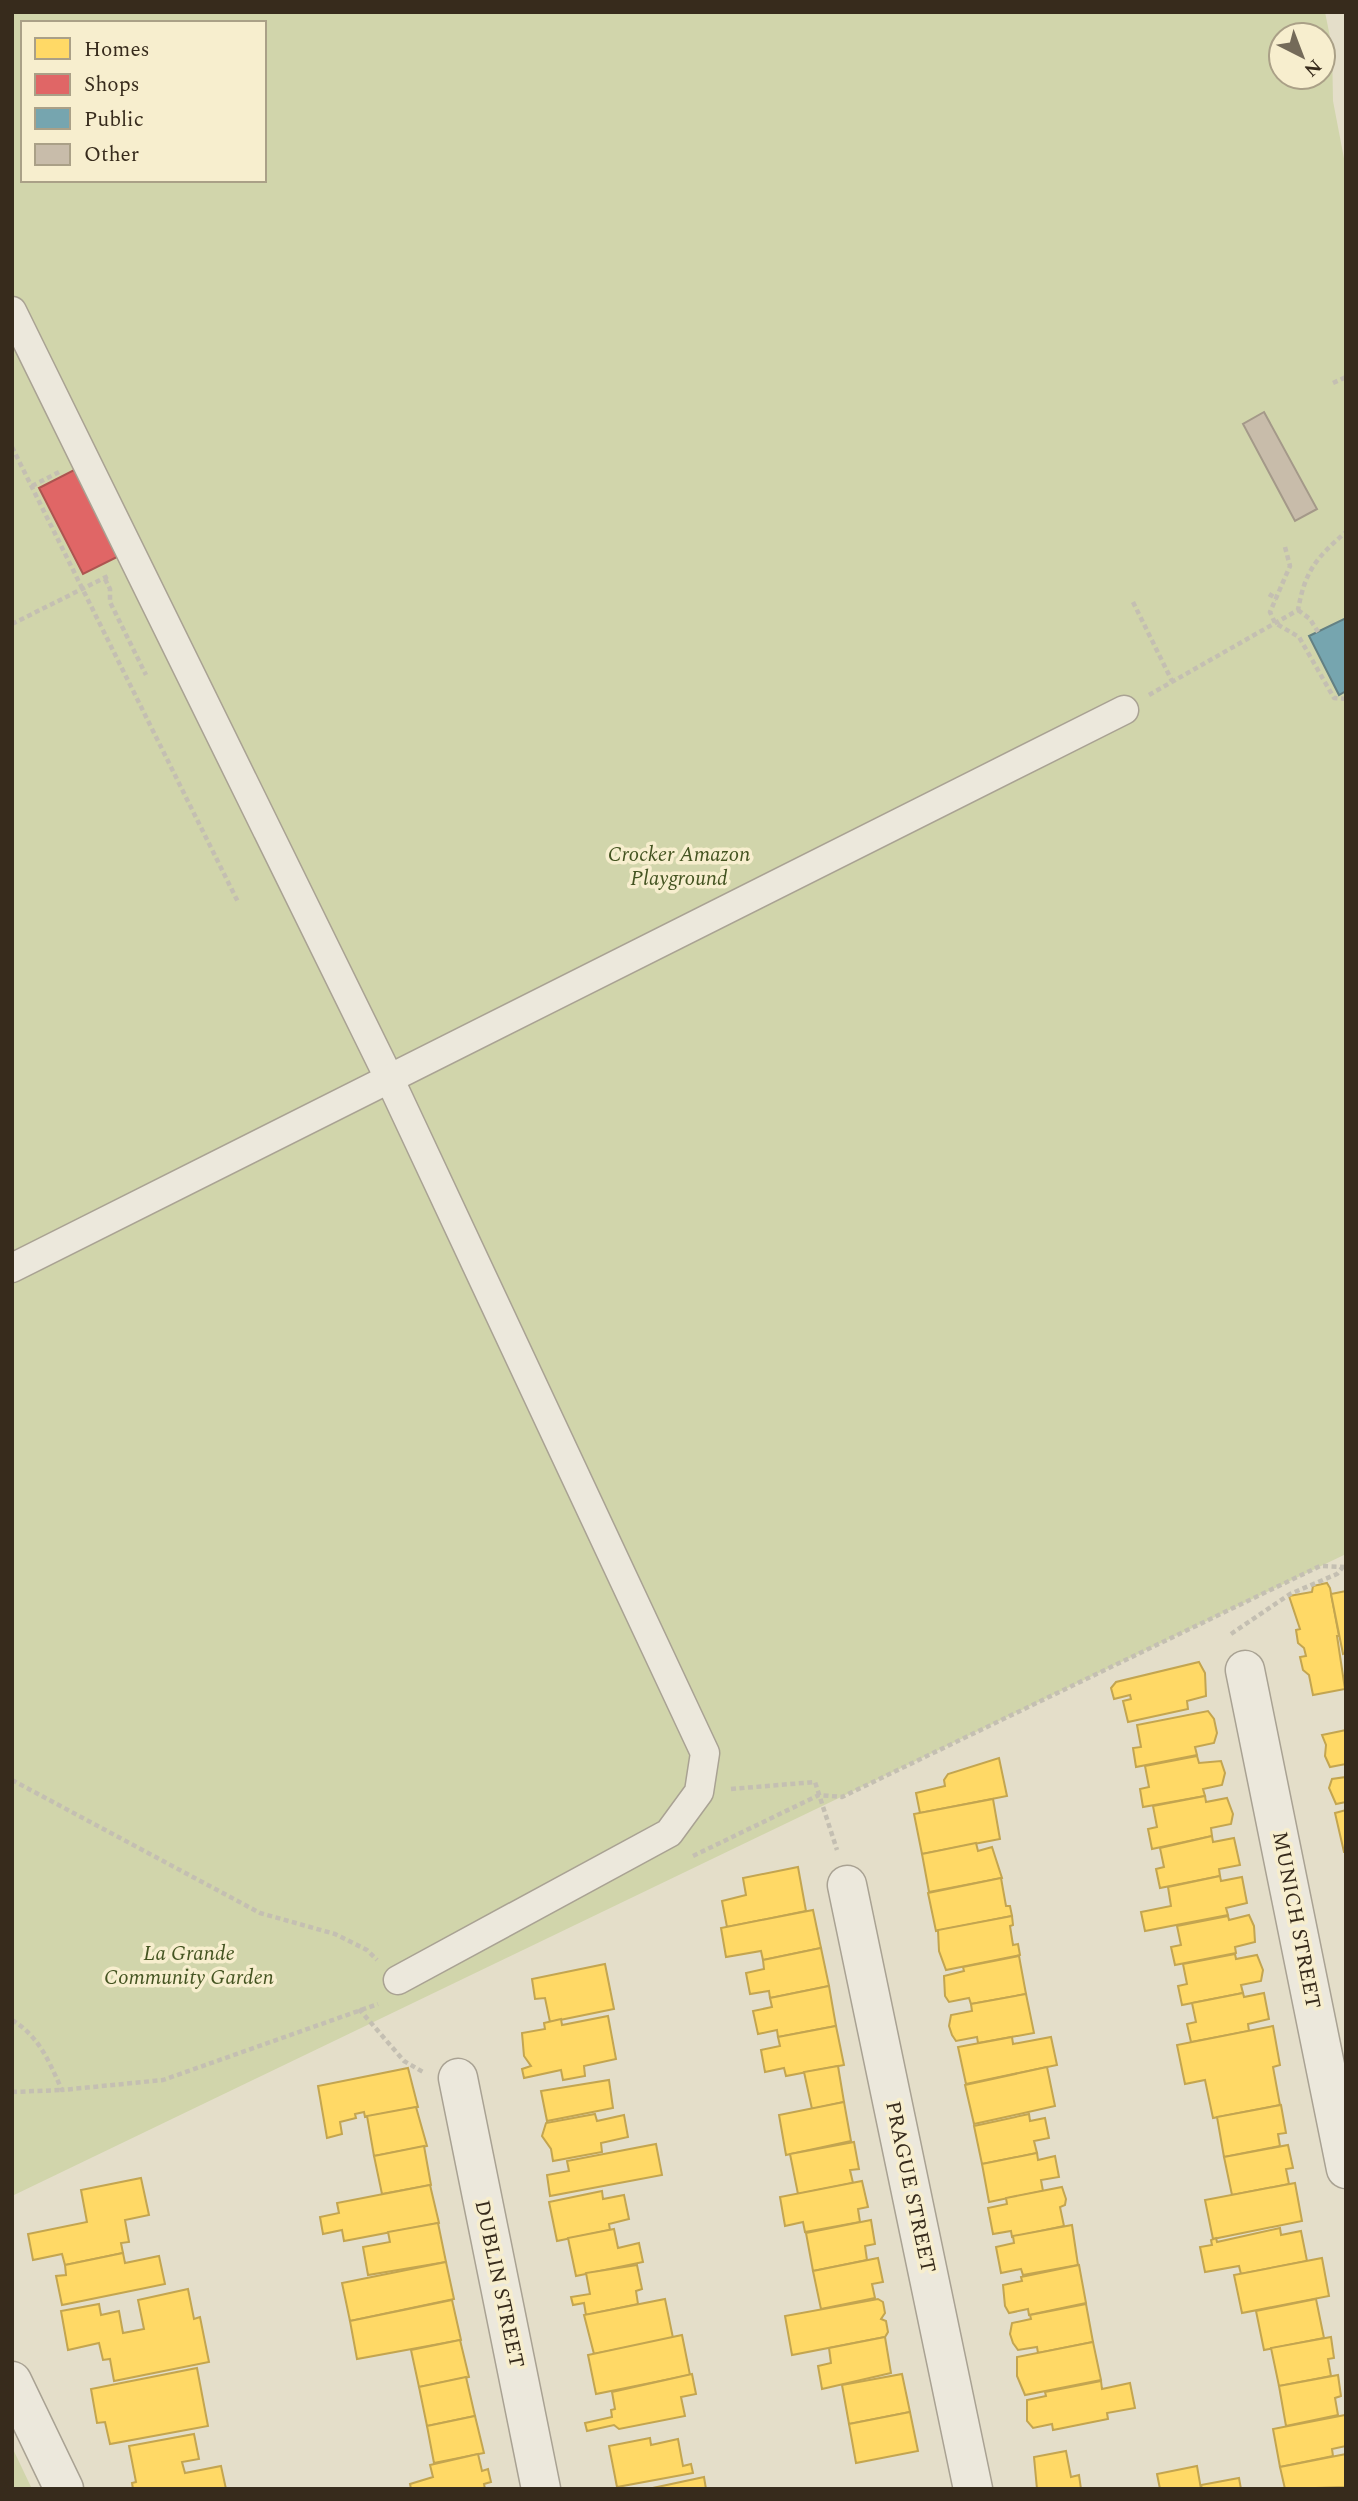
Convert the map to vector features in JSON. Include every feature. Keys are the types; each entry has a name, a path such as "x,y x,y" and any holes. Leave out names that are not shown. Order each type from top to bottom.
{"street":[{"path":"12,311 390,1080 705,1753 699,1792 669,1833 398,1980"},
{"path":"12,1268 1124,710"},
{"name":"MUNICH STREET","path":"1245,1670 1346,2169"},
{"name":"PRAGUE STREET","path":"847,1885 973,2489"},
{"name":"DUBLIN STREET","path":"458,2078 541,2489"},
{"path":"12,2381 64,2489"}],"path":[{"path":"1333,383 1346,377"},
{"path":"12,447 238,902"},
{"path":"1124,710 1298,610 1304,580 1328,547 1346,532"},
{"path":"1285,547 1289,551 1290,566 1270,612 1275,623 1299,637 1334,698 1346,699"},
{"path":"12,624 136,562"},
{"path":"105,578 110,589 110,602 146,675"},
{"path":"1269,594 1277,599"},
{"path":"1133,602 1172,681"},
{"path":"1298,610 1310,619 1318,632"},
{"path":"819,1795 842,1797 1321,1566 1344,1568"},
{"path":"1245,1670 1231,1634 1290,1594 1337,1574 1344,1568"},
{"path":"12,1780 261,1913 335,1934 367,1950 398,1980"},
{"path":"743,1788 815,1782 825,1810"},
{"path":"12,2092 163,2080 359,2009 391,2045"},
{"path":"12,2020 33,2036 44,2051 62,2090"}],"green space":[{"name":"Crocker Amazon Playground","path":"12,12 1325,12 1327,21 1267,21 1267,91 1333,91 1346,169 1346,1554 12,2196"},
{"path":"12,2447 32,2489 12,2489"}],"building: Homes":[{"path":"1327,1583 1339,1636 1345,1689 1313,1695 1309,1675 1303,1670 1300,1657 1306,1656 1304,1648 1298,1643 1296,1630 1300,1629 1289,1596 1312,1592 1313,1586"},
{"path":"1346,1591 1346,1653 1343,1654 1331,1594"},
{"path":"1199,1662 1205,1673 1206,1696 1187,1701 1188,1709 1128,1722 1123,1701 1131,1699 1130,1695 1114,1699 1111,1688 1116,1682"},
{"path":"1208,1711 1214,1719 1217,1733 1214,1743 1195,1747 1197,1755 1136,1767 1133,1748 1141,1747 1137,1725"},
{"path":"1346,1730 1346,1764 1330,1767 1325,1756 1326,1745 1322,1735"},
{"path":"1197,1756 1199,1763 1221,1761 1225,1773 1222,1785 1203,1789 1205,1796 1143,1807 1140,1789 1149,1787 1145,1766"},
{"path":"999,1758 1007,1796 920,1813 916,1793 945,1786 944,1780 948,1774"},
{"path":"1346,1777 1346,1802 1336,1804 1329,1788 1332,1779"},
{"path":"1205,1796 1206,1802 1227,1798 1233,1814 1231,1824 1211,1828 1212,1836 1152,1849 1148,1829 1157,1827 1153,1806"},
{"path":"993,1799 1000,1839 922,1854 914,1814"},
{"path":"1346,1810 1346,1852 1344,1852 1335,1813"},
{"path":"1212,1836 1213,1842 1234,1838 1240,1865 1219,1869 1220,1876 1160,1888 1156,1869 1164,1867 1160,1848"},
{"path":"976,1843 978,1851 992,1847 1002,1878 929,1892 922,1854"},
{"path":"798,1867 806,1911 727,1927 722,1901 746,1895 743,1878"},
{"path":"1220,1876 1221,1881 1242,1877 1247,1903 1226,1908 1228,1915 1145,1931 1141,1912 1171,1906 1168,1887"},
{"path":"1001,1878 1006,1906 1010,1906 1012,1916 936,1931 928,1893"},
{"path":"813,1910 821,1948 763,1960 761,1951 726,1957 721,1928"},
{"path":"1249,1915 1254,1926 1255,1942 1235,1947 1236,1953 1175,1965 1171,1947 1181,1945 1177,1926 1228,1916 1229,1920"},
{"path":"1012,1916 1013,1925 1010,1926 1013,1945 1018,1944 1020,1955 946,1970 939,1951 938,1930"},
{"path":"821,1948 829,1986 770,1998 769,1991 750,1994 746,1973 764,1969 763,1960"},
{"path":"1235,1954 1236,1959 1257,1955 1263,1970 1261,1981 1241,1985 1243,1993 1182,2005 1178,1986 1187,1984 1183,1964"},
{"path":"1019,1956 1026,1994 971,2004 969,1998 949,2002 945,1996 944,1976 964,1971 963,1967"},
{"path":"605,1964 614,2009 550,2022 545,1998 535,1999 532,1979"},
{"path":"829,1986 836,2026 778,2037 777,2030 758,2034 753,2011 772,2007 770,1998"},
{"path":"1243,1993 1244,1997 1264,1993 1269,2019 1248,2024 1249,2031 1191,2042 1187,2024 1196,2022 1192,2003"},
{"path":"1026,1994 1034,2033 978,2043 977,2037 956,2041 952,2035 949,2026 951,2015 972,2011 971,2004"},
{"path":"608,2016 616,2059 584,2066 585,2076 563,2080 561,2070 524,2078 522,2069 531,2066 524,2056 522,2033 545,2029 544,2023 561,2019 562,2025"},
{"path":"836,2026 844,2065 786,2076 784,2068 765,2072 761,2050 780,2046 778,2037"},
{"path":"1273,2026 1280,2065 1273,2067 1280,2105 1213,2118 1205,2080 1185,2084 1177,2045"},
{"path":"1012,2037 1013,2044 1051,2037 1057,2065 966,2084 958,2047"},
{"path":"838,2066 844,2102 812,2109 804,2072"},
{"path":"1047,2067 1055,2106 974,2124 965,2085"},
{"path":"408,2068 418,2107 365,2117 364,2112 355,2114 356,2118 340,2122 342,2134 327,2138 318,2086"},
{"path":"609,2080 613,2108 547,2121 541,2091"},
{"path":"844,2102 851,2141 786,2155 779,2115"},
{"path":"1281,2105 1286,2133 1278,2134 1280,2146 1224,2157 1217,2117"},
{"path":"416,2107 427,2146 374,2156 367,2116"},
{"path":"595,2114 597,2121 624,2115 628,2137 601,2143 602,2152 553,2161 551,2149 542,2136 546,2123"},
{"path":"1029,2114 1030,2121 1045,2118 1049,2138 1034,2141 1037,2153 982,2164 974,2126"},
{"path":"854,2142 859,2169 850,2170 853,2183 798,2194 790,2154"},
{"path":"656,2144 662,2175 550,2196 547,2175 569,2171 567,2161"},
{"path":"1288,2145 1293,2168 1286,2169 1289,2184 1232,2195 1224,2157"},
{"path":"424,2146 431,2185 382,2194 374,2156"},
{"path":"1037,2153 1038,2160 1055,2156 1059,2177 1041,2180 1043,2191 989,2202 982,2164"},
{"path":"141,2178 149,2215 125,2220 129,2242 121,2243 123,2253 65,2265 62,2254 33,2260 28,2234 87,2222 81,2190"},
{"path":"862,2181 868,2207 858,2209 860,2222 805,2232 803,2222 785,2226 780,2197"},
{"path":"1295,2183 1302,2221 1213,2239 1205,2200"},
{"path":"430,2185 439,2223 344,2241 342,2230 323,2234 320,2217 339,2213 337,2203"},
{"path":"1062,2187 1066,2199 1065,2205 1060,2207 1064,2226 1012,2237 1011,2231 993,2234 988,2208 1007,2204 1006,2198"},
{"path":"602,2191 603,2199 624,2195 629,2219 609,2224 610,2230 557,2241 549,2202"},
{"path":"871,2220 875,2244 865,2246 867,2260 813,2271 806,2233"},
{"path":"438,2223 446,2262 368,2275 363,2247 390,2242 388,2232"},
{"path":"1072,2225 1078,2265 1023,2275 1021,2269 1001,2273 996,2247 1014,2243 1013,2236"},
{"path":"1280,2228 1281,2235 1301,2231 1307,2261 1241,2274 1239,2266 1205,2272 1200,2247 1212,2245 1211,2240 1216,2238 1217,2242"},
{"path":"614,2229 618,2248 639,2243 643,2262 576,2276 568,2238"},
{"path":"123,2253 125,2263 159,2256 165,2284 62,2305 56,2276 66,2275 65,2265"},
{"path":"878,2258 883,2282 872,2284 875,2298 821,2309 813,2271"},
{"path":"1322,2258 1329,2296 1242,2313 1234,2275"},
{"path":"446,2262 454,2299 350,2321 342,2283"},
{"path":"637,2265 642,2289 636,2291 638,2304 586,2315 584,2303 573,2305 571,2297 590,2294 586,2273"},
{"path":"1079,2265 1086,2303 1029,2315 1028,2309 1009,2313 1005,2306 1003,2285 1022,2281 1021,2277"},
{"path":"188,2289 194,2319 200,2317 209,2362 114,2381 110,2359 103,2360 99,2343 68,2350 61,2311 99,2304 101,2315 119,2311 123,2333 144,2329 138,2300"},
{"path":"665,2299 673,2338 594,2354 584,2315"},
{"path":"878,2299 883,2302 885,2313 881,2319 886,2321 888,2332 885,2337 792,2355 785,2316"},
{"path":"1316,2299 1324,2338 1264,2350 1256,2311"},
{"path":"452,2300 461,2340 357,2359 350,2321"},
{"path":"1086,2304 1093,2342 1038,2353 1037,2347 1018,2350 1013,2343 1010,2334 1012,2323 1031,2319 1030,2315"},
{"path":"682,2335 690,2375 596,2394 588,2355"},
{"path":"885,2337 891,2373 822,2389 818,2366 831,2363 829,2348"},
{"path":"1331,2337 1334,2358 1328,2359 1331,2376 1279,2386 1271,2348"},
{"path":"460,2340 469,2377 419,2387 411,2350"},
{"path":"1093,2342 1101,2380 1025,2395 1017,2376 1017,2357"},
{"path":"197,2368 208,2426 110,2444 105,2422 97,2423 91,2389"},
{"path":"692,2374 696,2394 681,2397 685,2416 619,2429 614,2425 587,2431 585,2423 612,2417 611,2410 615,2409 612,2392"},
{"path":"902,2374 910,2412 849,2424 842,2385"},
{"path":"1338,2375 1341,2396 1335,2398 1338,2415 1286,2426 1279,2386"},
{"path":"466,2377 475,2416 427,2426 419,2387"},
{"path":"1101,2381 1102,2389 1130,2383 1135,2408 1107,2413 1108,2419 1053,2430 1052,2424 1033,2428 1027,2421 1027,2400 1046,2396 1045,2392"},
{"path":"910,2412 918,2451 856,2463 849,2424"},
{"path":"1345,2415 1346,2446 1332,2449 1333,2456 1280,2467 1273,2429"},
{"path":"475,2416 484,2453 434,2463 427,2426"},
{"path":"194,2434 199,2459 182,2462 185,2473 221,2466 226,2489 133,2489 132,2483 136,2482 129,2446"},
{"path":"650,2438 651,2445 678,2439 683,2466 691,2464 693,2473 617,2487 609,2446"},
{"path":"1066,2451 1071,2477 1079,2475 1081,2489 1037,2489 1034,2457"},
{"path":"478,2454 482,2471 488,2469 491,2482 484,2484 485,2489 411,2489 410,2484 433,2477 430,2465"},
{"path":"1346,2454 1346,2487 1285,2489 1280,2467"},
{"path":"1197,2466 1201,2489 1160,2489 1157,2474"},
{"path":"704,2477 706,2489 648,2489"},
{"path":"1239,2478 1241,2489 1202,2489 1201,2485"}],"building: Shops":[{"path":"76,469 121,555 83,574 39,488"}],"building: Public":[{"path":"1346,618 1346,691 1339,695 1309,636"}],"building: Other":[{"path":"1264,412 1317,509 1295,521 1243,424"}],"park label":[{"name":"La Grande Community Garden","path":"189,1966"}]}
